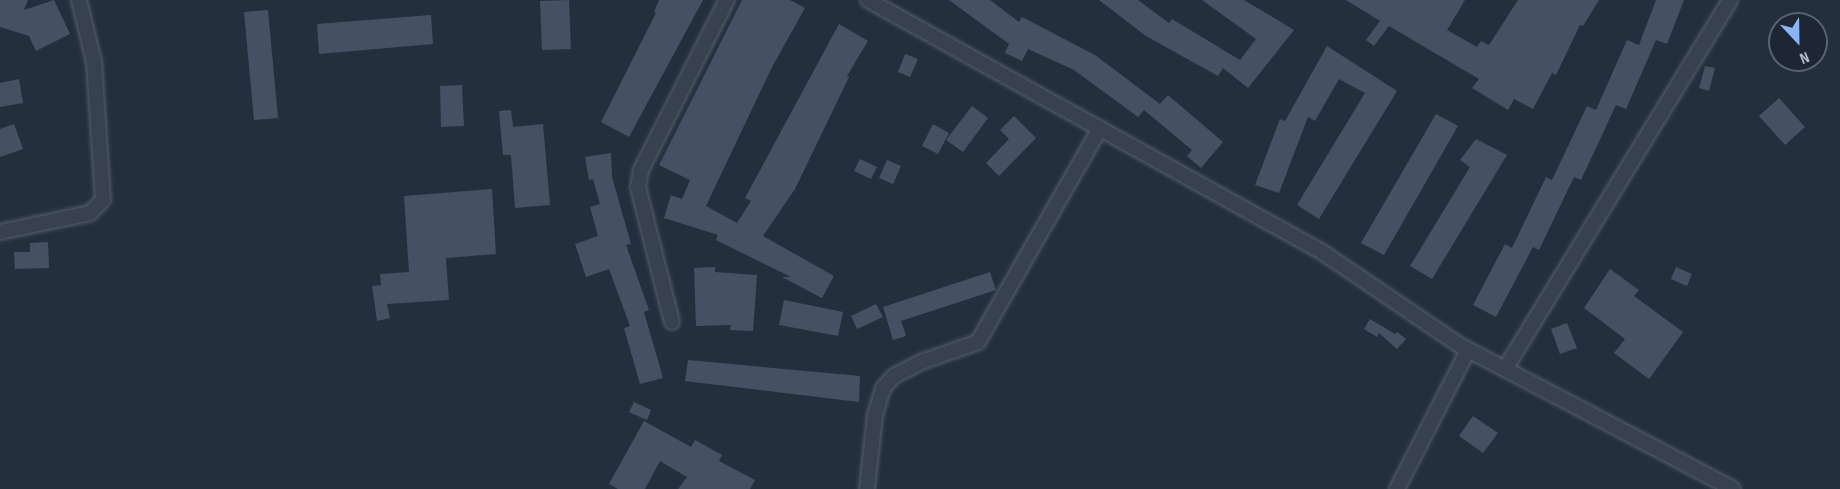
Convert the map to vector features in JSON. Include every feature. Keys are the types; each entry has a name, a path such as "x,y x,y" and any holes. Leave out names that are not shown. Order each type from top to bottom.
{"street":[{"path":"0,232 90,213 103,200 94,62 79,0"},
{"path":"672,322 638,187 641,170 727,0"},
{"path":"868,0 1322,252 1468,350 1733,489"},
{"path":"1505,369 1730,0"},
{"path":"867,489 875,415 883,388 894,376 924,361 978,342 1100,128"},
{"path":"1397,489 1468,350"}],"building":[{"path":"0,0 28,0 24,10 54,0 70,34 36,51 29,36 0,27"},
{"path":"569,0 571,49 542,50 540,1"},
{"path":"659,0 703,0 629,137 601,122 656,13 654,12"},
{"path":"742,0 790,0 805,8 771,69 706,206 737,223 751,201 745,198 839,24 868,41 847,76 849,77 795,189 763,236 834,276 822,298 782,277 791,277 716,240 718,235 664,218 671,195 682,199 690,180 659,165"},
{"path":"949,0 990,0 1019,22 1022,17 1095,55 1160,104 1168,95 1223,142 1201,168 1187,156 1192,150 1144,110 1138,117 1074,70 1028,49 1022,61 1005,53 1009,44"},
{"path":"1099,0 1138,0 1169,23 1172,19 1240,60 1256,39 1202,0 1244,0 1294,30 1248,88 1223,68 1218,76 1146,36"},
{"path":"1346,0 1465,0 1447,30 1477,47 1481,41 1489,45 1518,0 1599,0 1583,26 1580,25 1556,75 1552,73 1533,109 1514,99 1508,110 1472,88 1479,79 1389,26 1374,46 1366,40 1380,21"},
{"path":"1656,0 1684,0 1667,44 1656,40 1626,109 1616,105 1581,180 1574,177 1539,250 1533,247 1496,317 1473,305 1505,244 1512,248 1546,177 1552,180 1587,106 1596,110 1627,40 1639,45"},
{"path":"268,10 278,118 254,120 244,12"},
{"path":"431,15 433,44 319,54 317,24"},
{"path":"1327,46 1397,91 1319,219 1297,205 1365,93 1339,79 1315,121 1308,117 1279,193 1255,185 1280,119 1285,121"},
{"path":"905,54 918,59 910,77 898,72"},
{"path":"1705,66 1715,68 1709,91 1699,88"},
{"path":"19,79 23,103 0,107 0,83"},
{"path":"462,85 464,126 441,127 440,86"},
{"path":"1779,98 1805,127 1785,145 1759,116"},
{"path":"972,106 988,118 963,152 946,140"},
{"path":"511,110 513,127 543,124 550,205 515,208 511,155 503,155 499,111"},
{"path":"1436,114 1458,126 1384,255 1361,243"},
{"path":"1014,116 1036,138 999,176 986,163 1009,139 1000,130"},
{"path":"14,124 23,149 0,157 0,129"},
{"path":"933,124 949,133 938,154 922,146"},
{"path":"1476,139 1507,155 1432,279 1410,266 1470,167 1460,160"},
{"path":"611,153 612,177 631,244 626,245 649,310 644,312 663,378 640,384 624,328 630,326 609,269 586,277 575,244 598,236 590,207 600,204 593,179 589,180 585,157"},
{"path":"860,159 877,167 871,179 854,171"},
{"path":"887,160 901,166 893,184 879,178"},
{"path":"492,189 496,254 446,258 449,300 387,304 390,318 377,321 372,286 381,285 380,274 409,272 404,196"},
{"path":"48,242 49,268 15,269 14,252 30,252 30,243"},
{"path":"715,267 715,272 757,275 753,331 730,330 731,325 696,326 694,268"},
{"path":"1676,267 1692,274 1687,286 1671,279"},
{"path":"1610,269 1639,290 1634,296 1683,332 1649,379 1614,353 1625,339 1584,308"},
{"path":"990,272 996,290 901,321 906,336 893,340 883,307"},
{"path":"784,300 843,312 838,336 779,325"},
{"path":"876,304 883,317 857,329 851,316"},
{"path":"1370,319 1406,339 1397,349 1379,333 1377,337 1364,329"},
{"path":"1567,323 1577,348 1560,354 1551,329"},
{"path":"688,360 860,376 859,402 685,381"},
{"path":"634,402 651,410 647,420 629,412"},
{"path":"1473,416 1498,433 1483,453 1459,436"},
{"path":"644,421 691,447 695,440 722,455 719,461 755,480 750,489 678,489 687,477 660,461 645,489 618,489 609,484"}]}
